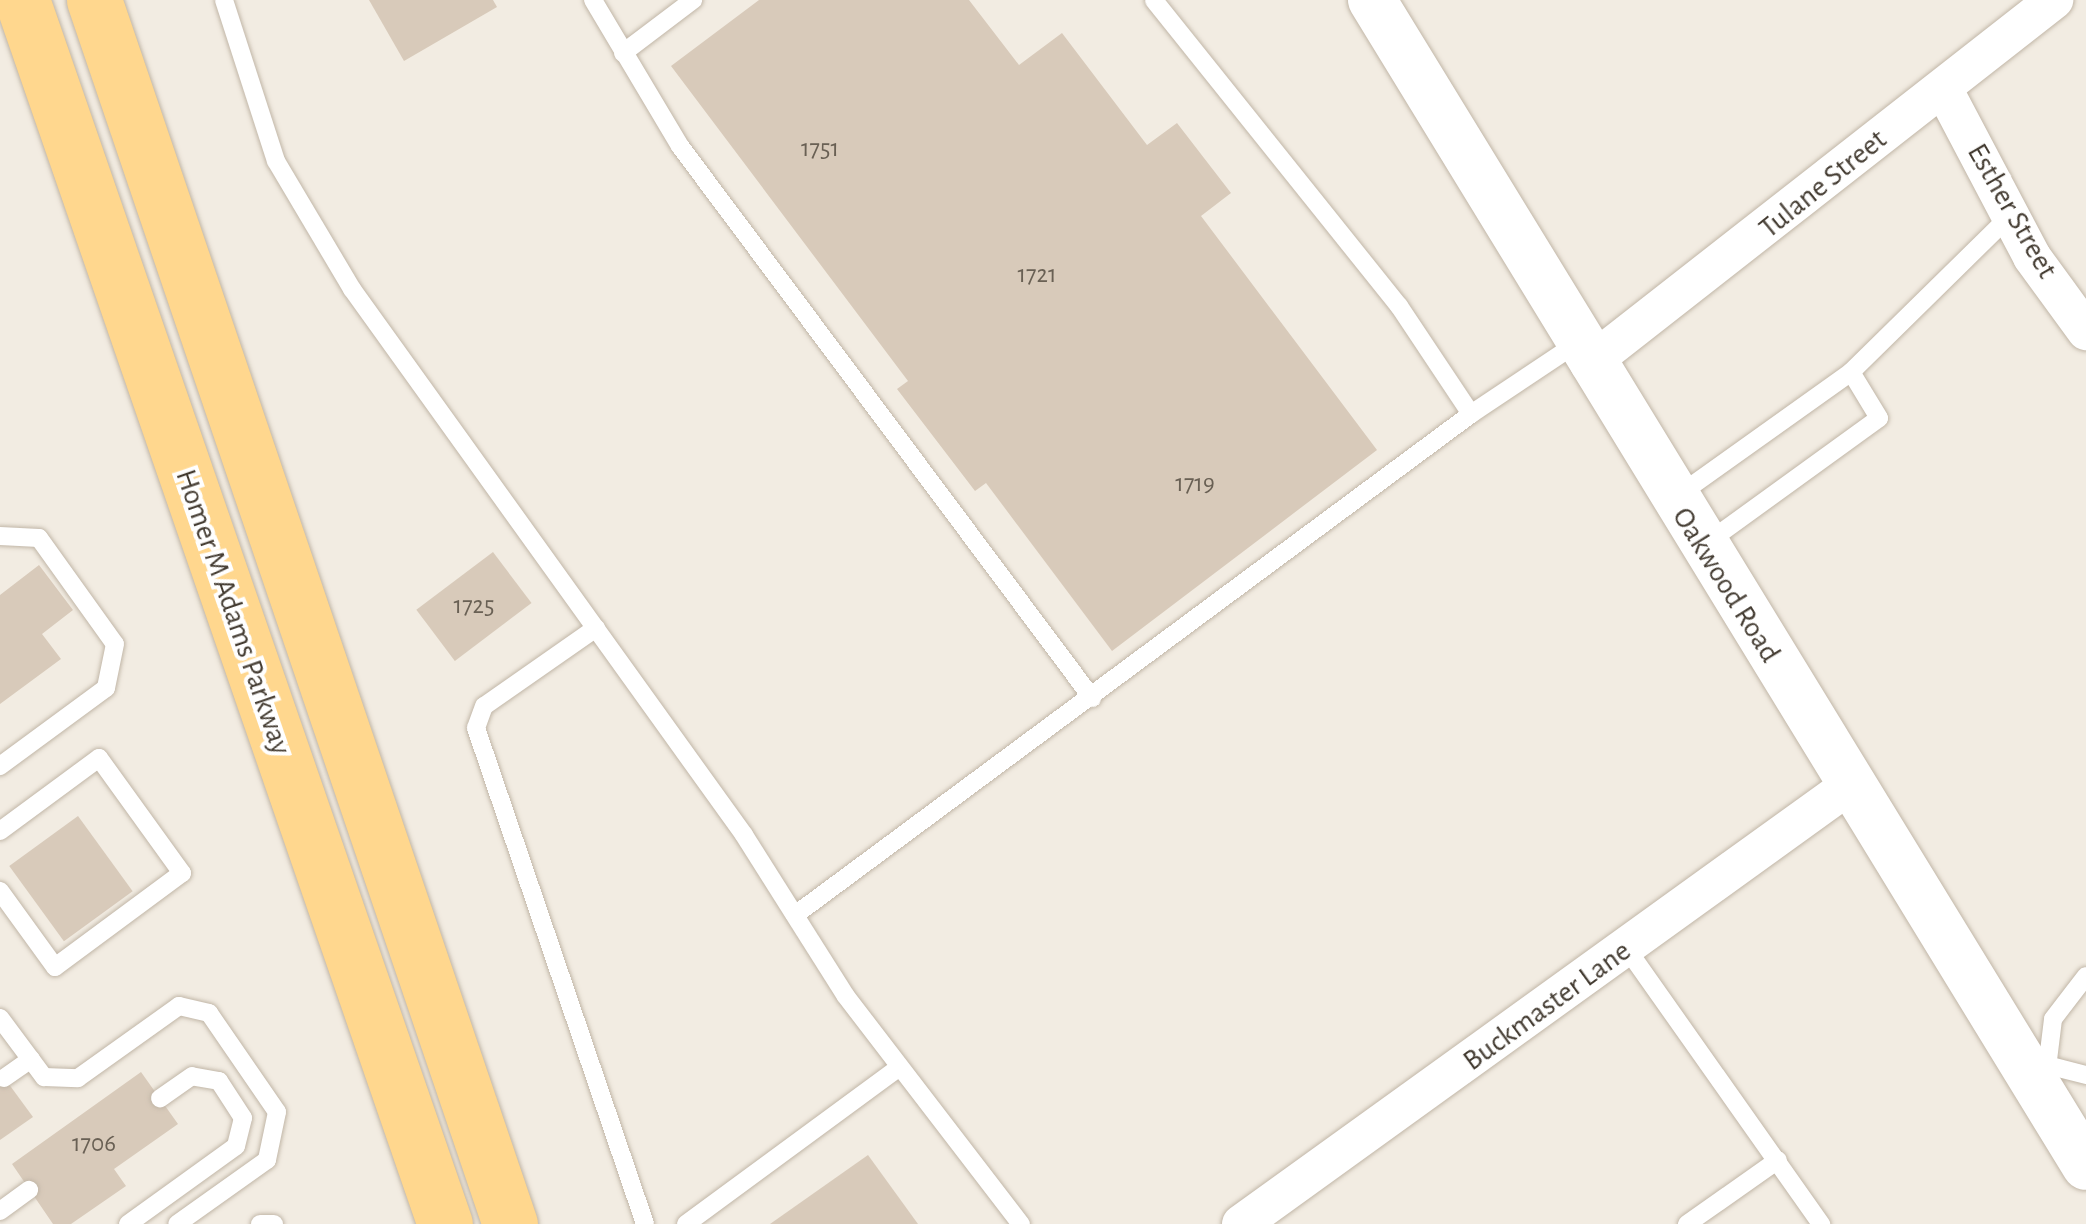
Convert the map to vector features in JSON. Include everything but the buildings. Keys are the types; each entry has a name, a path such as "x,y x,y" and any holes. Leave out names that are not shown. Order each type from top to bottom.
{"main road":[{"name":"Homer M Adams Parkway","path":"22,0 445,1224"},
{"path":"94,0 510,1224"}],"street":[{"name":"Oakwood Road","path":"1372,0 1583,354 1850,785 2036,1063 2086,1166"},
{"name":"Tulane Street","path":"1583,354 1943,88 2054,0"},
{"name":"Esther Street","path":"1943,88 2011,216 2086,331"},
{"name":"Buckmaster Lane","path":"1241,1224 1628,949 1850,785"}],"lane":[{"path":"224,0 300,210 900,1067 1021,1224"},
{"path":"593,0 680,146 1092,698"},
{"path":"622,53 692,0"},
{"path":"1154,0 1399,306 1471,414"},
{"path":"1672,499 1851,372 2011,216"},
{"path":"795,916 1471,414 1583,354"},
{"path":"1702,546 1879,418 1851,372"},
{"path":"0,536 39,538 116,644 106,688 0,766"},
{"path":"596,628 484,706 476,728 645,1224"},
{"path":"0,832 99,758 182,874 55,967 0,891"},
{"path":"1628,949 1821,1224"},
{"path":"2086,976 2053,1019 2036,1063 2086,1075"},
{"path":"0,1018 44,1076 78,1078 179,1006 209,1013 278,1112 267,1160 177,1224"},
{"path":"4,1078 30,1059"},
{"path":"686,1224 900,1067"},
{"path":"128,1224 236,1146 240,1132 243,1118 219,1081 192,1076 160,1098"},
{"path":"1688,1224 1778,1160"},
{"path":"0,1211 29,1190"},
{"path":"260,1224 274,1224"}]}
